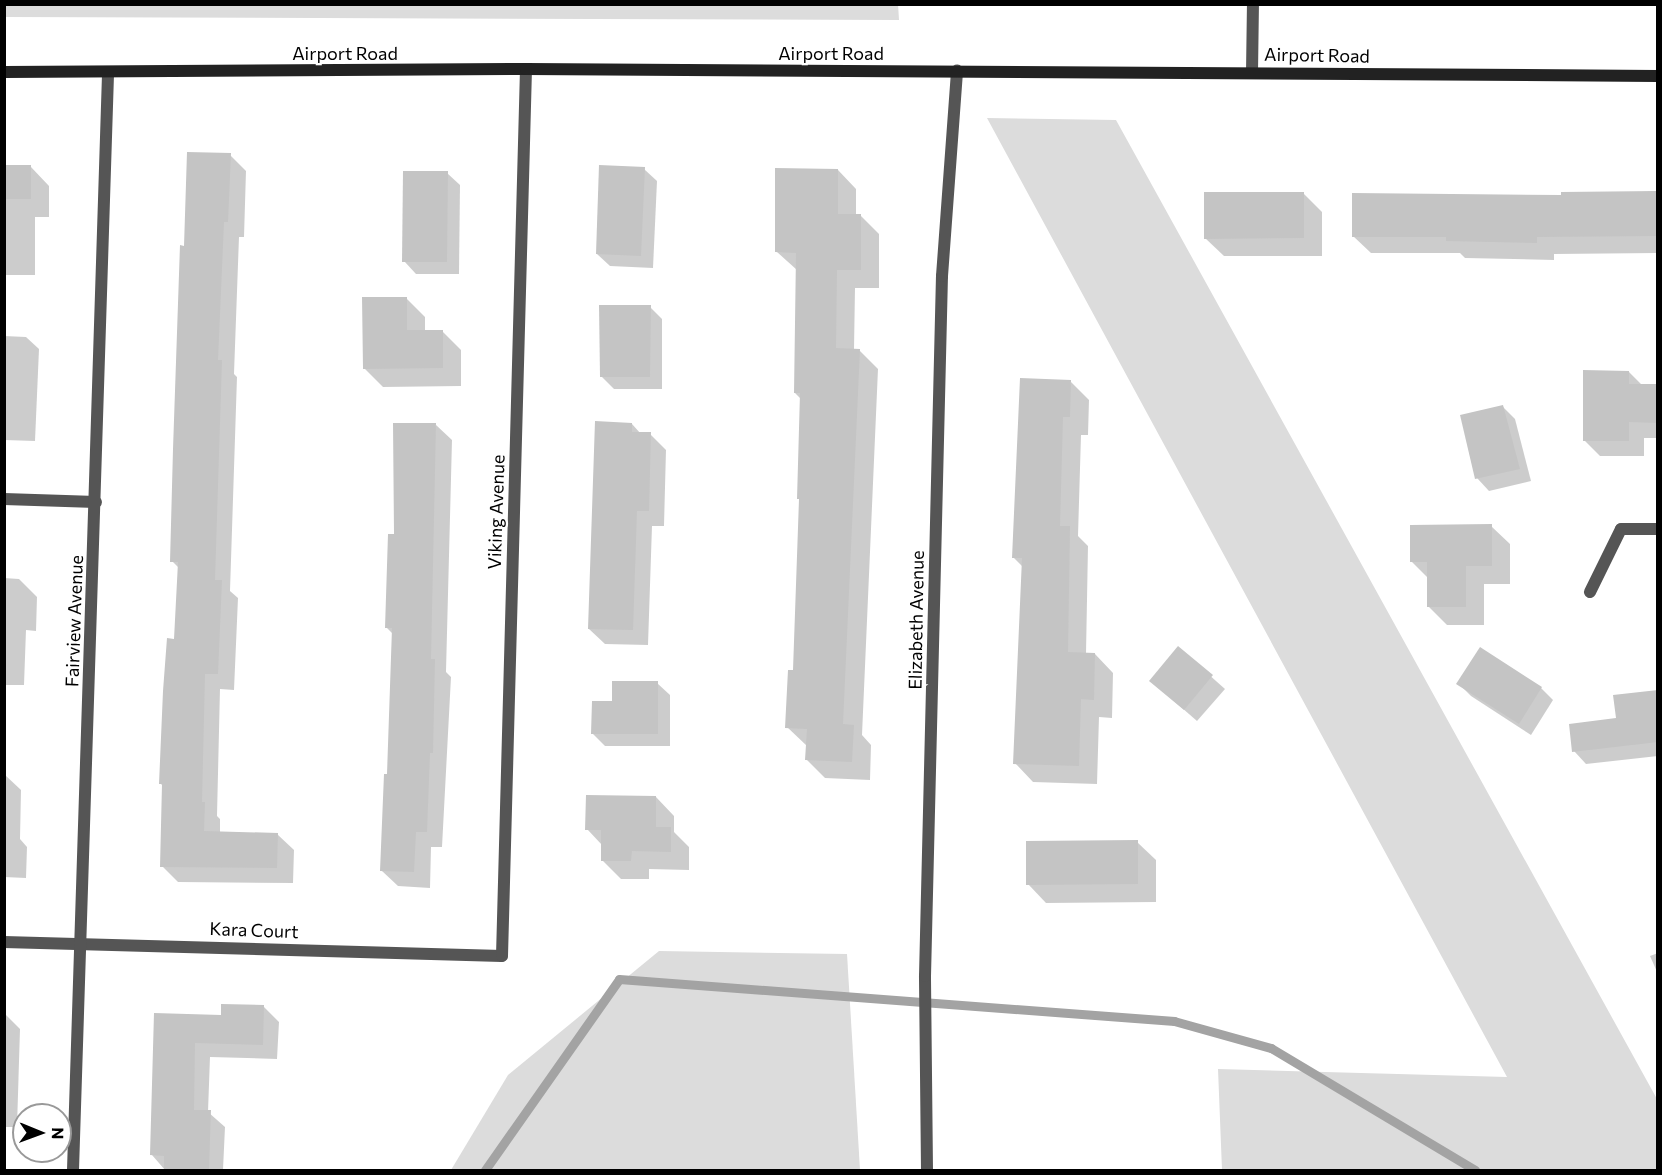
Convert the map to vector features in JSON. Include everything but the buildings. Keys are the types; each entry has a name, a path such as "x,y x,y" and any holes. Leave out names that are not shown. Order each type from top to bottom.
{"main road":[{"name":"Airport Road","path":"4,72 526,69 1658,76"}],"street":[{"path":"1252,73 1253,4"},
{"name":"Viking Avenue","path":"502,956 526,69"},
{"name":"Elizabeth Avenue","path":"927,1170 925,976 942,276 957,71"},
{"name":"Fairview Avenue","path":"73,1170 108,73"},
{"path":"4,500 96,502"},
{"path":"1590,592 1621,529 1658,529"},
{"name":"Kara Court","path":"4,942 502,956"}],"shaded area":[{"path":"5,4 898,4 899,20 5,17"},
{"path":"987,118 1116,120 1657,1099 1657,1170 1222,1170 1218,1069 1507,1077"},
{"path":"659,951 847,954 860,1170 451,1170 508,1075"}],"waterway":[{"path":"485,1170 619,979 1174,1021 1271,1048 1475,1170"}]}
